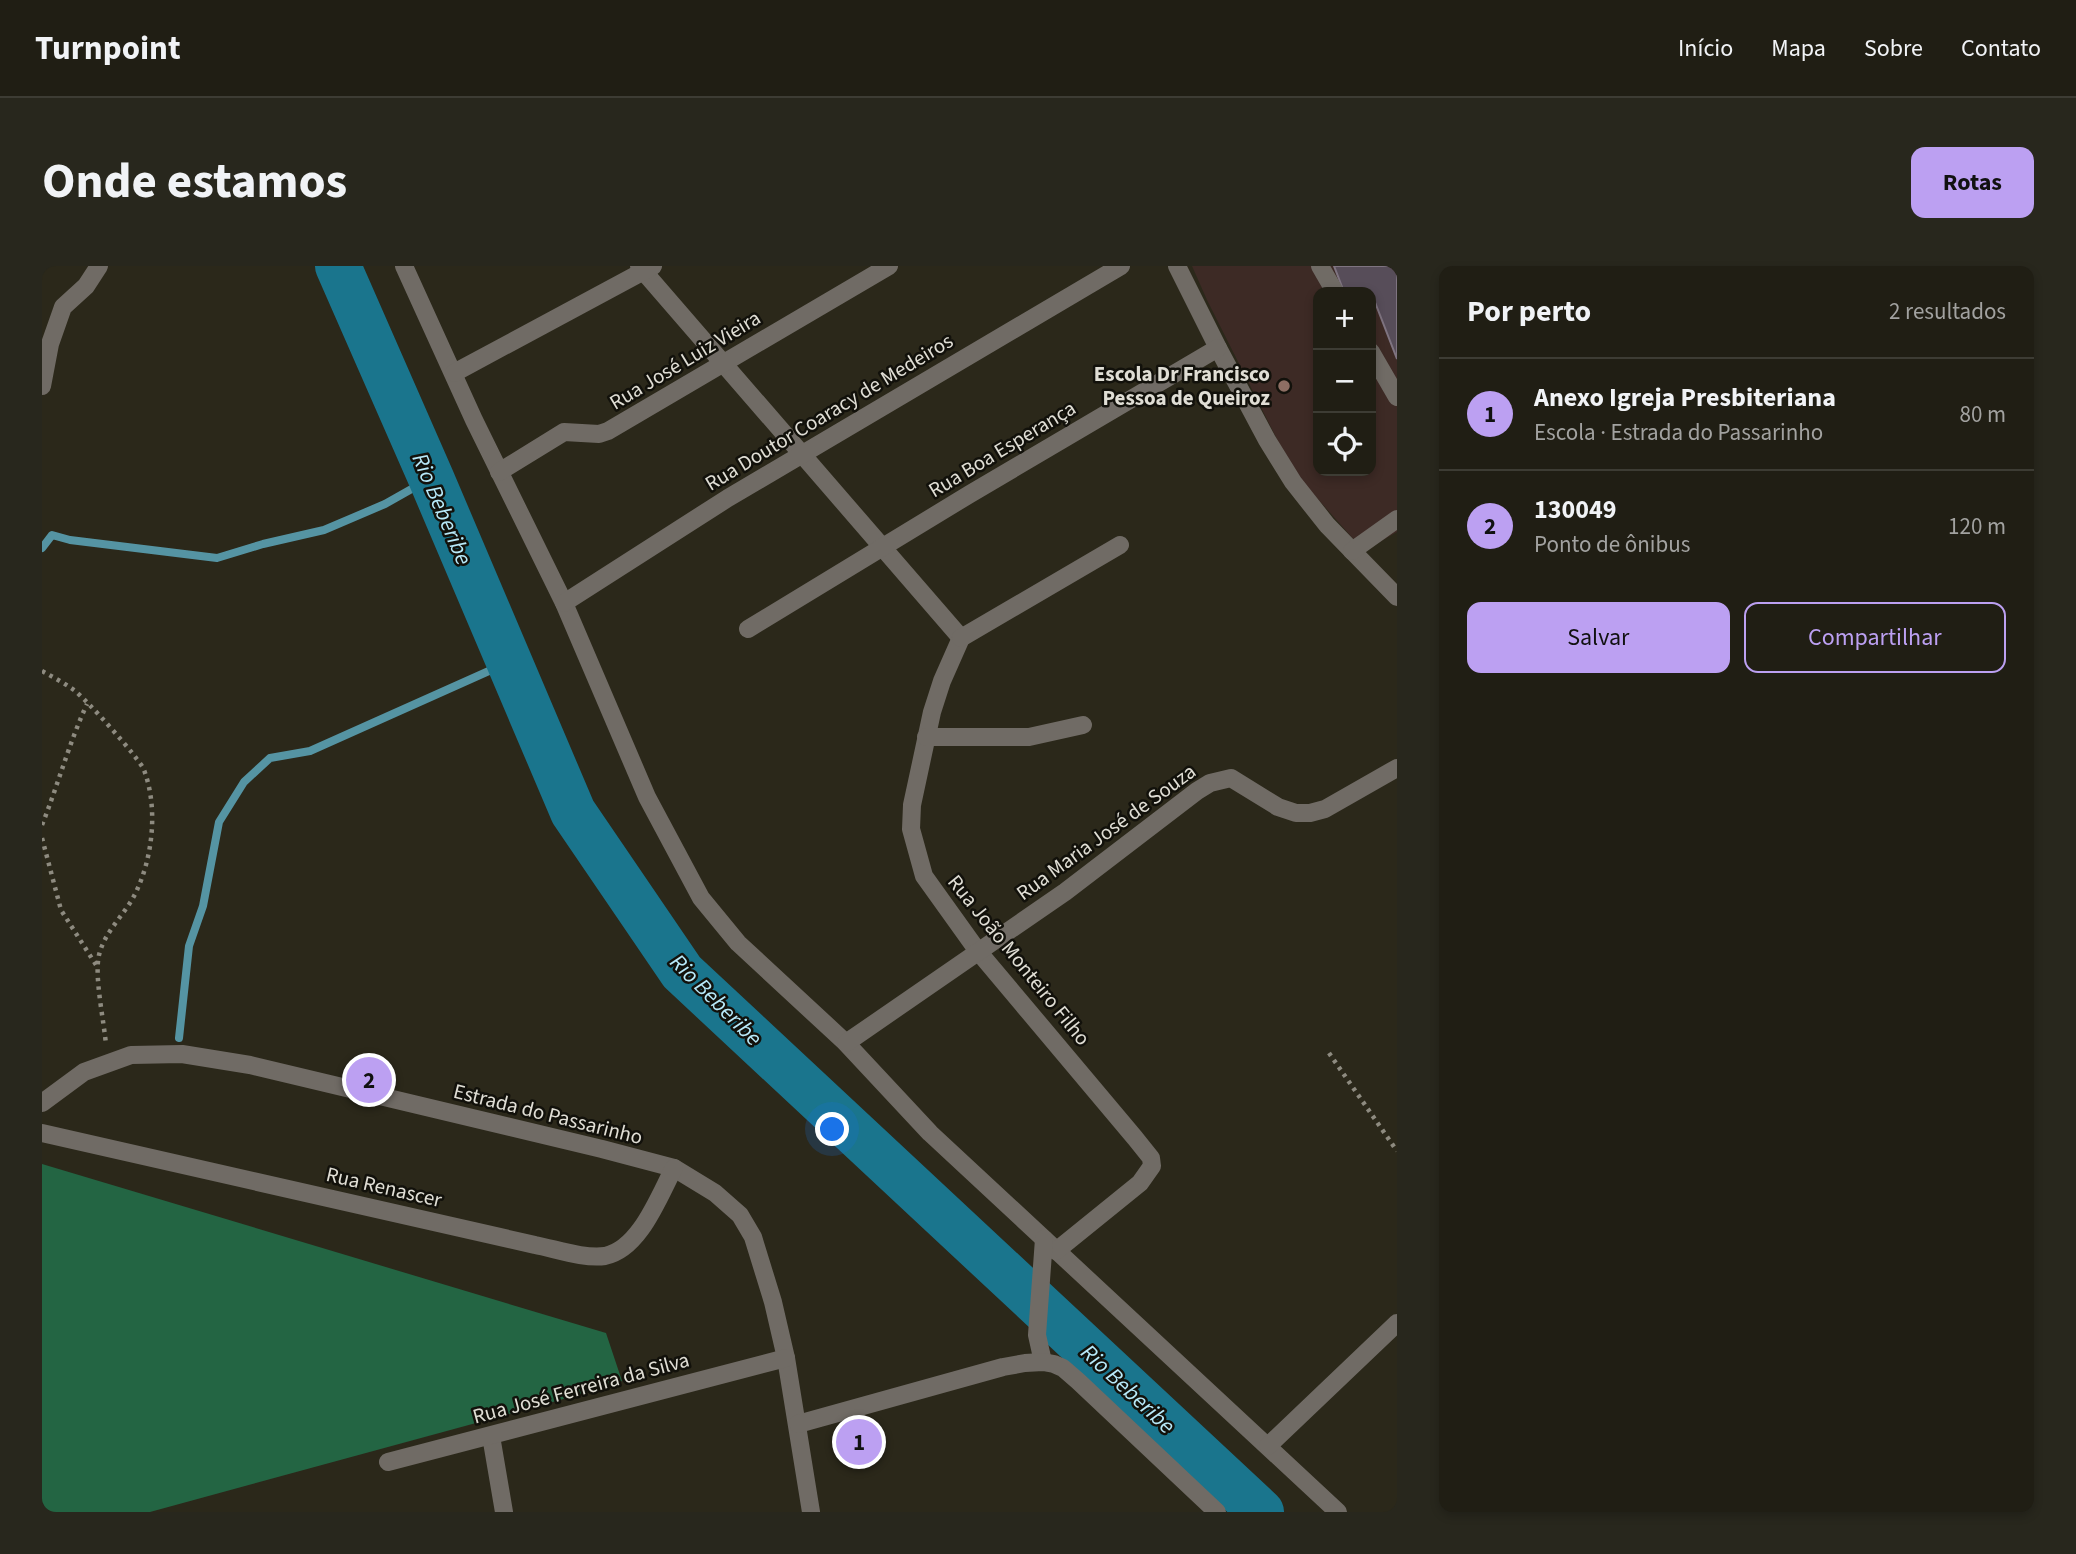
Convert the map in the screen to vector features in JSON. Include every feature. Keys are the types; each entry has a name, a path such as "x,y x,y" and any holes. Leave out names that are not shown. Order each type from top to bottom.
{"street":[{"path":"42,386 50,344 63,307 86,286 99,266"},
{"path":"404,266 499,472 564,603 648,797 701,898 738,943 845,1043 930,1133 1338,1512"},
{"name":"Rua José Luiz Vieira","path":"499,472 564,432 599,434 608,431 889,266"},
{"name":"Rua Doutor Coaracy de Medeiros","path":"564,603 646,549 803,453 1121,266"},
{"path":"1177,266 1217,348 1293,482 1327,525 1397,597"},
{"path":"1320,266 1332,287"},
{"path":"454,373 645,268 722,363 961,638 1120,545"},
{"name":"Rua Boa Esperança","path":"748,629 1217,348"},
{"path":"1376,361 1397,397"},
{"path":"1352,551 1397,519"},
{"name":"Rua João Monteiro Filho","path":"961,638 942,681 926,737 912,805 911,829 924,876 977,950 1151,1158 1149,1173 1140,1183 1050,1245"},
{"path":"926,737 1030,737 1083,725"},
{"name":"Rua Maria José de Souza","path":"845,1043 1065,892 1210,783 1231,778 1278,807 1296,813 1325,808 1397,768"},
{"name":"Estrada do Passarinho","path":"42,1103 84,1072 108,1063 131,1055 182,1054 250,1065 674,1168 715,1193 740,1215 753,1237 773,1302 786,1358 811,1512"},
{"name":"Rua Renascer","path":"42,1133 535,1245 577,1254 604,1256 621,1250 637,1236 674,1168"},
{"path":"1048,1363 1037,1335 1041,1264 1050,1245"},
{"path":"1268,1446 1397,1323"},
{"name":"Rua José Ferreira da Silva","path":"388,1462 786,1358"},
{"path":"798,1424 1003,1367 1048,1363 1063,1368 1093,1394 1217,1512"},
{"path":"491,1436 504,1512"}],"path":[{"path":"42,671 76,692 144,768 152,799 145,868 136,893 98,956 108,1063"},
{"path":"42,825 58,786 76,727 87,704"},
{"path":"42,838 61,910 99,968"},
{"path":"1329,1053 1397,1151"}],"shaded area":[{"name":"Escola Dr Francisco Pessoa de Queiroz","path":"1192,266 1397,266 1397,532 1364,551 1293,471"}],"green space":[{"path":"42,1164 606,1333 622,1381 150,1512 42,1512"}],"building":[{"path":"1334,266 1397,266 1397,359 1376,305 1376,287 1342,287"}],"waterway":[{"name":"Rio Beberibe","path":"338,266 573,812 682,972 1261,1512"},
{"path":"42,548 52,535 70,540 217,558 324,530 385,504 431,478"},
{"path":"179,1038 189,946 203,906 219,822 244,782 270,758 310,751 509,662"}],"place":[{"name":"Escola Dr Francisco Pessoa de Queiroz","path":"1284,386"},
{"name":"130049","path":"369,1080"},
{"name":"Anexo Igreja Presbiteriana","path":"859,1442"}]}
